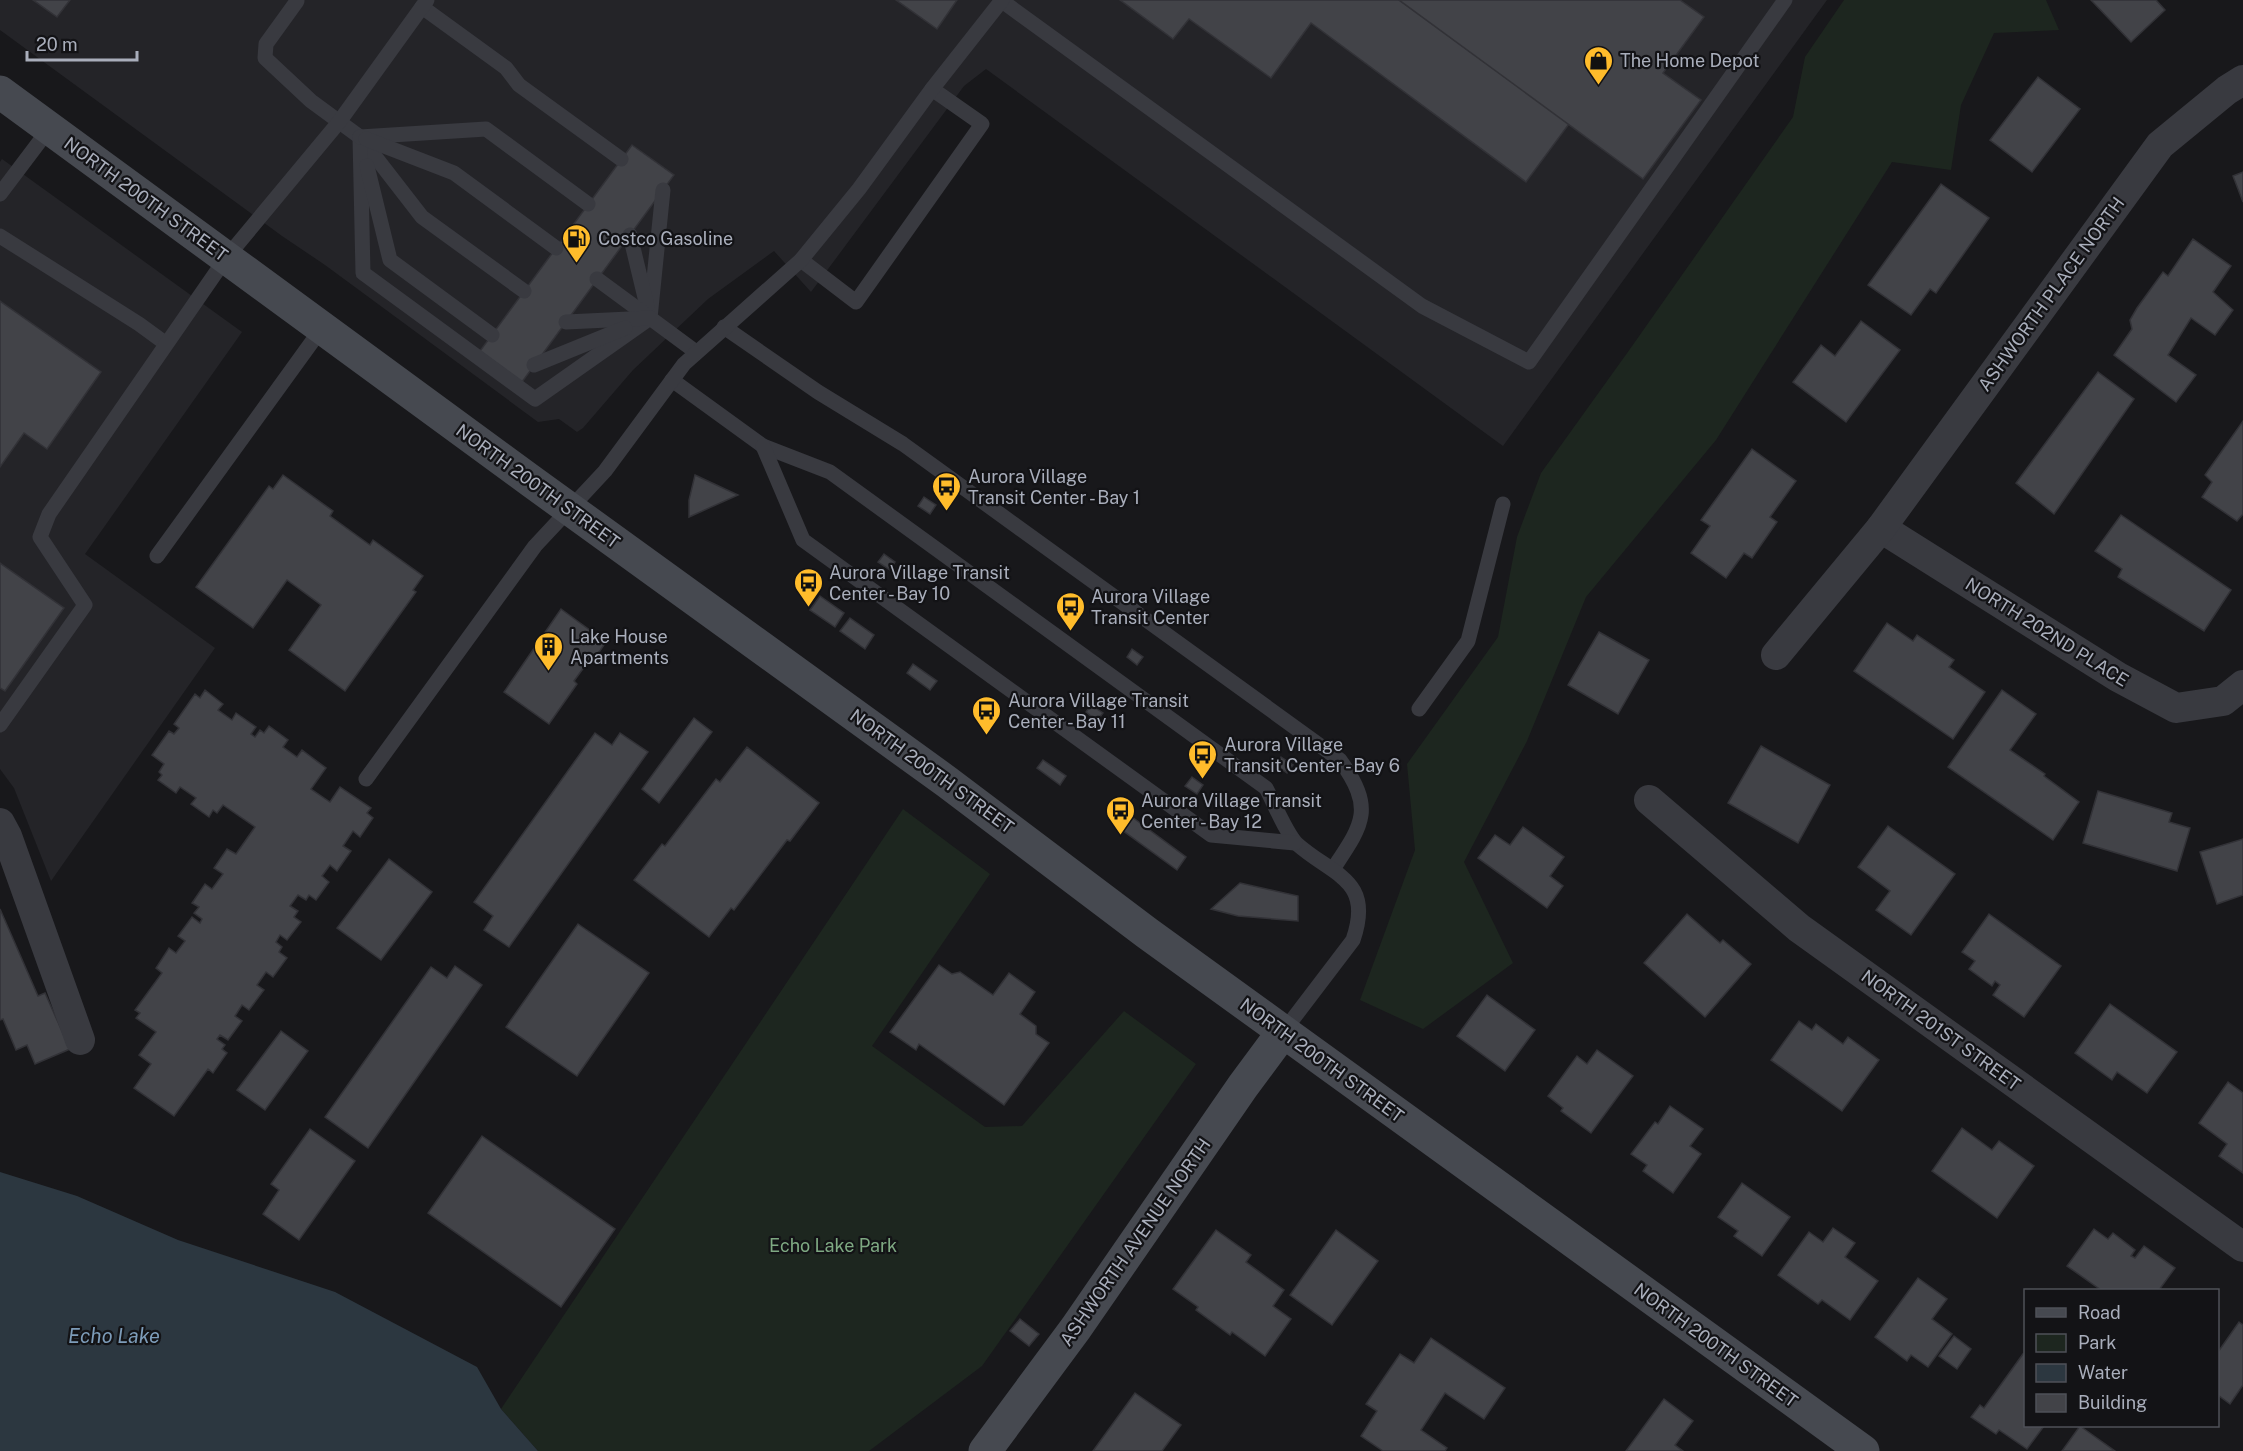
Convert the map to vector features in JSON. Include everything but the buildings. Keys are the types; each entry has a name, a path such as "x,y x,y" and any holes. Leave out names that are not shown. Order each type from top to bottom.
{"street":[{"name":"ASHWORTH PLACE NORTH","path":"1776,655 1881,528 2160,145 2243,80"},
{"name":"NORTH 200TH STREET","path":"0,92 939,776 1147,933 1863,1451"},
{"name":"NORTH 202ND PLACE","path":"1881,528 2118,677 2176,708 2233,693"},
{"name":"NORTH 201ST STREET","path":"1649,800 1799,928 2243,1247"},
{"path":"0,823 7,836 80,1040"},
{"name":"ASHWORTH AVENUE NORTH","path":"985,1451 1076,1328 1243,1086 1283,1032"}],"lane":[{"path":"366,779 535,546 605,471 672,380 696,352 801,260 859,189 932,89 1002,0 1422,306 1529,362 1785,0"},
{"path":"297,1 266,44 265,58 311,101 360,137 454,173 556,248"},
{"path":"0,726 85,605 40,537 49,514 165,343 226,258 339,122 425,4 506,68 519,85 621,159"},
{"path":"801,260 856,302 982,124 932,89"},
{"path":"0,194 49,129"},
{"path":"360,137 486,129 588,204"},
{"path":"360,137 422,217 524,291"},
{"path":"360,137 363,273 535,399 650,318 663,190"},
{"path":"360,137 390,260 492,335"},
{"path":"630,235 650,318"},
{"path":"0,236 165,343"},
{"path":"597,279 696,352"},
{"path":"566,322 650,318"},
{"path":"534,365 650,318"},
{"path":"724,327 818,392 903,444 1340,760 1360,794 1362,813 1357,832 1333,869"},
{"path":"157,556 322,328"},
{"path":"672,380 763,446 830,472 1266,788 1295,843 1345,878 1354,892 1359,907 1358,924 1353,940 1283,1032"},
{"path":"763,446 803,540 1211,835 1295,843"},
{"path":"1419,709 1468,641 1503,504"}],"shaded area":[{"path":"0,0 1827,0 1503,446 986,69 964,86 811,292 774,251 708,299 633,370 583,428 577,432 559,419 538,422 0,30"},
{"path":"2,159 242,332 85,554 215,648 51,881 14,788 0,769 0,162"}],"green space":[{"path":"1844,0 2046,0 2059,30 1994,33 1961,105 1951,170 1892,162 1716,440 1586,597 1527,741 1464,862 1513,963 1423,1029 1360,1000 1415,850 1407,764 1498,637 1517,537 1541,473 1793,117 1805,57"},
{"name":"Echo Lake Park","path":"903,809 990,874 872,1046 985,1127 1022,1126 1124,1011 1196,1064 982,1366 869,1451 538,1451 501,1409"}],"water":[{"name":"Echo Lake","path":"0,1172 77,1196 178,1240 335,1292 477,1367 501,1409 538,1451 0,1451"}],"place":[{"name":"The Home Depot","path":"1599,86"},
{"name":"Costco Gasoline","path":"577,264"},
{"name":"Aurora Village Transit Center - Bay 1","path":"947,512"},
{"name":"Aurora Village Transit Center - Bay 10","path":"808,608"},
{"name":"Aurora Village Transit Center","path":"1070,632"},
{"name":"Lake House Apartments","path":"549,672"},
{"name":"Aurora Village Transit Center - Bay 11","path":"987,736"},
{"name":"Aurora Village Transit Center - Bay 6","path":"1203,780"},
{"name":"Aurora Village Transit Center - Bay 12","path":"1120,836"}]}
